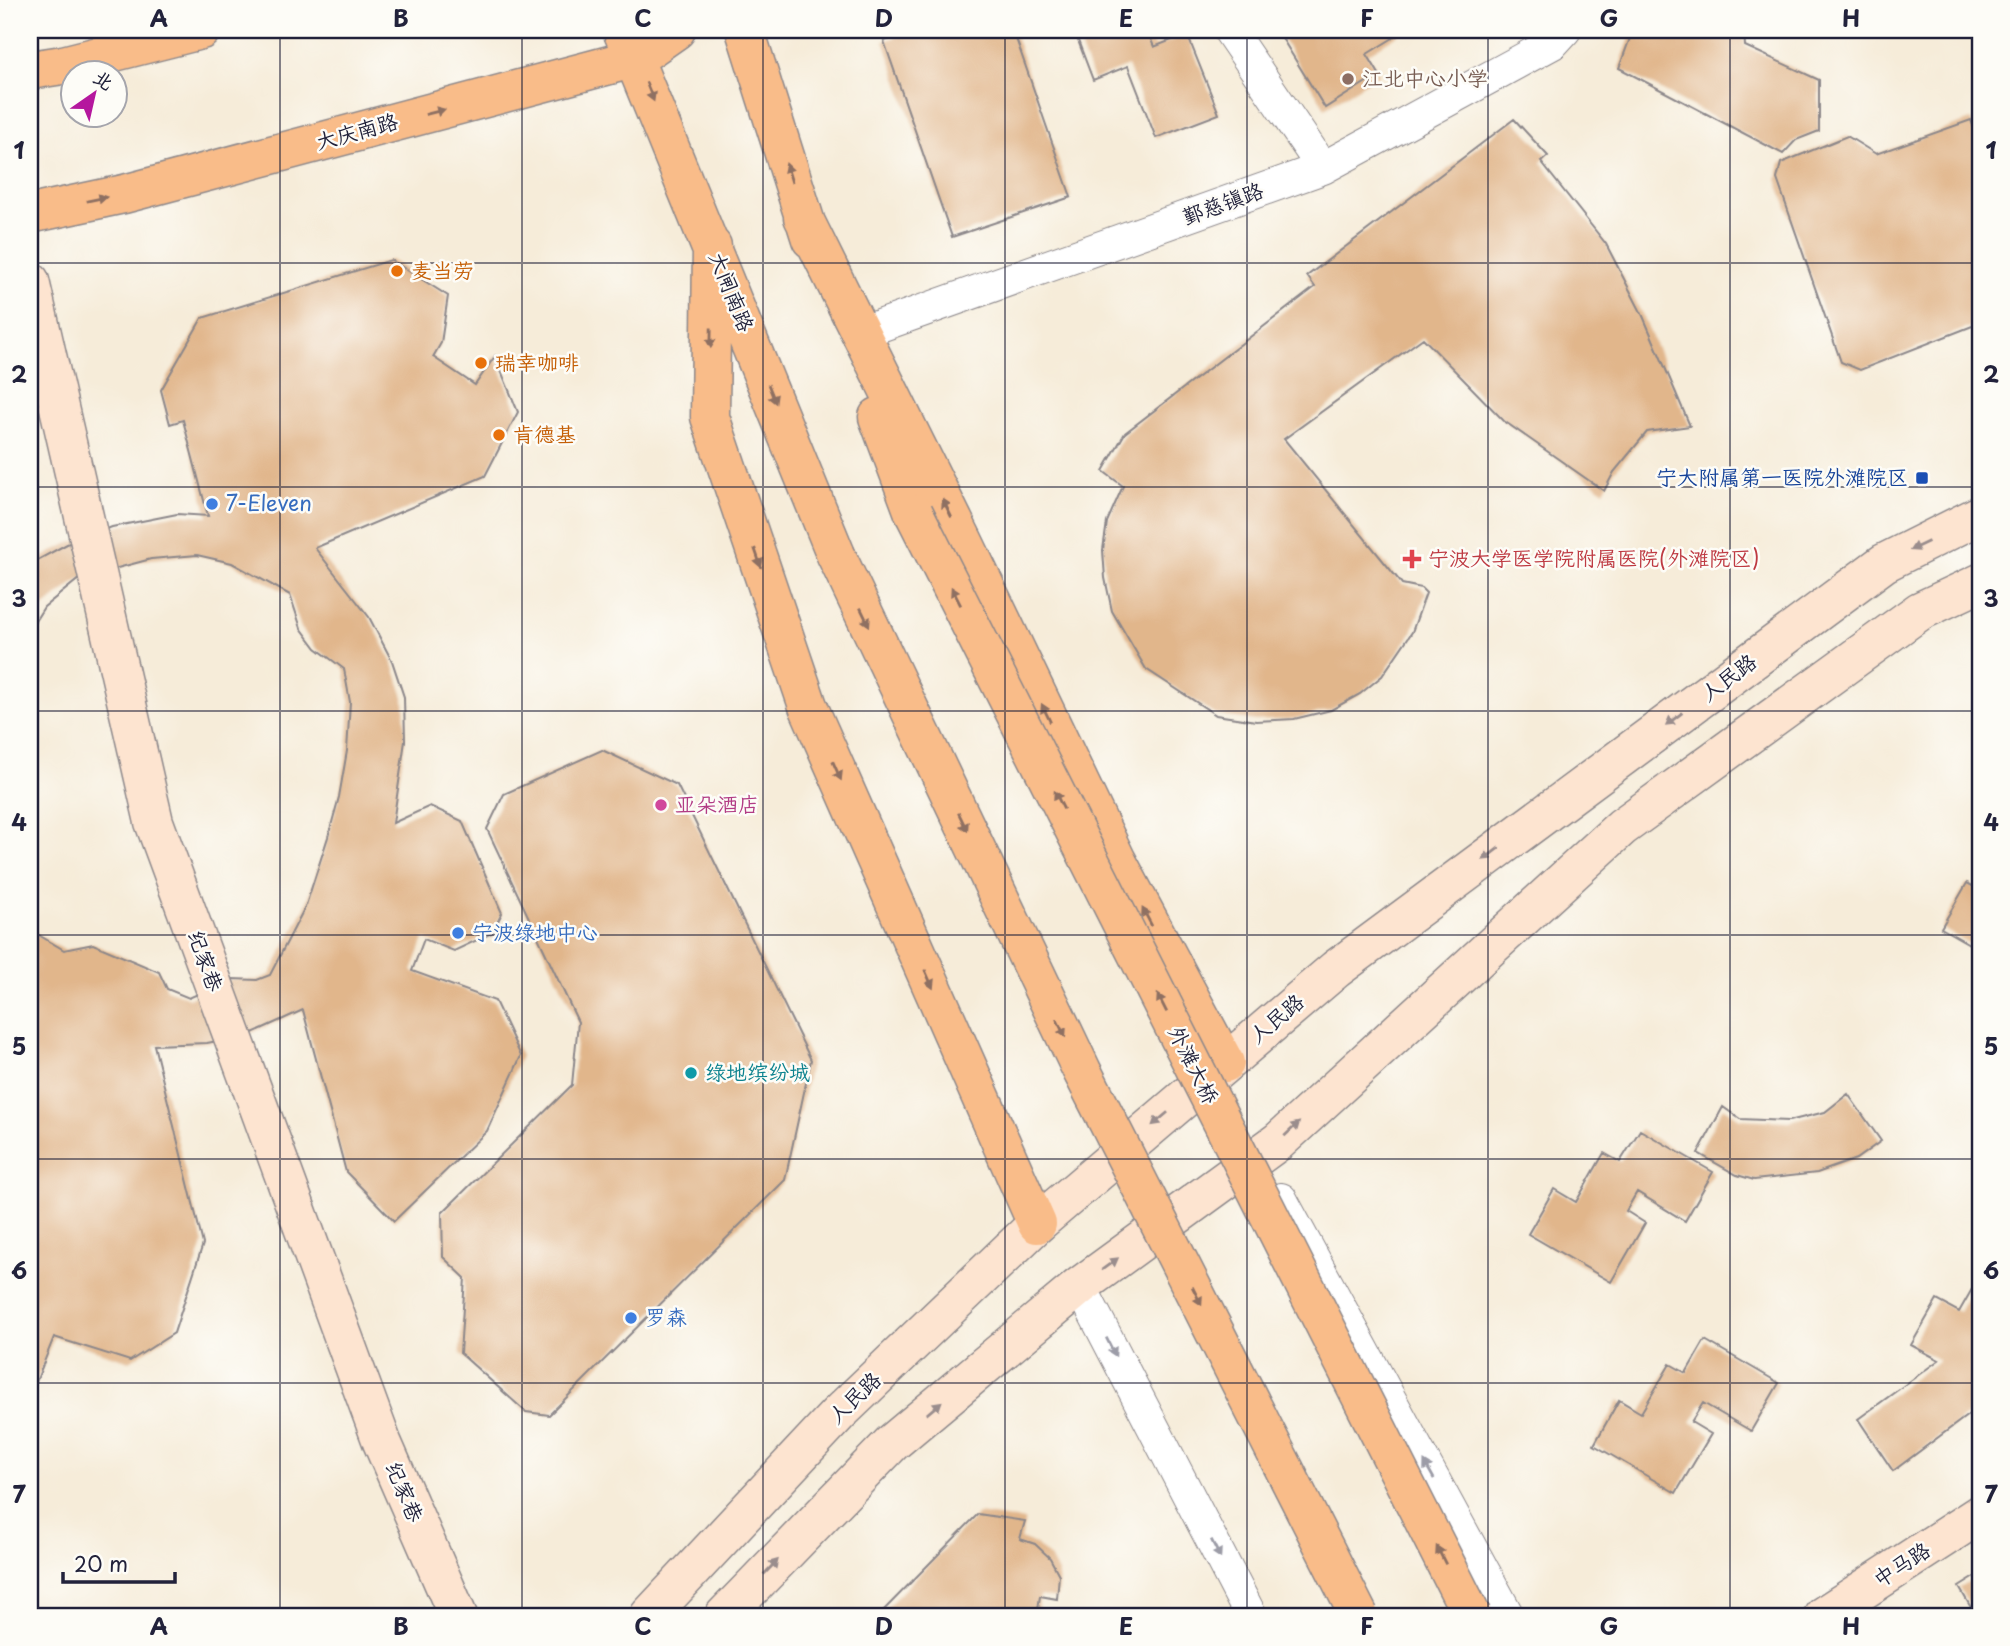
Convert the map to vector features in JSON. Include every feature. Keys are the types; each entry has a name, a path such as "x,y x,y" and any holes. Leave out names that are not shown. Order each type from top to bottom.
{"main road":[{"path":"30,70 63,65 201,30"},
{"name":"大庆南路","path":"30,214 124,194 676,30"},
{"path":"746,30 803,217 1117,861 1226,1063"},
{"name":"大闸南路","path":"629,44 836,555 1082,1071 1359,1616"},
{"name":"外滩大桥","path":"803,217 914,513 1472,1616"},
{"path":"712,246 710,417 808,706 1037,1224"},
{"name":"纪家巷","path":"30,281 153,822 382,1442 458,1616"},
{"name":"人民路","path":"649,1616 839,1413 1037,1224 1336,969 1884,563 1980,515"},
{"path":"724,1616 892,1443 1080,1286 1279,1141 1622,827 1920,611 1980,583"},
{"name":"中马路","path":"1823,1616 1980,1514"}],"street":[{"path":"1229,30 1322,168"},
{"name":"鄞慈镇路","path":"860,333 1322,168 1553,43 1565,30"},
{"path":"1258,1157 1508,1616"},
{"path":"1080,1286 1251,1616"}],"building":[{"path":"916,30 1013,30 1071,197 952,237 884,41"},
{"path":"1074,30 1147,30 1154,47 1187,34 1219,114 1156,138 1128,66 1093,80"},
{"path":"1277,30 1406,30 1367,54 1379,74 1325,108"},
{"path":"1633,30 1744,30 1745,46 1819,80 1819,131 1796,140 1783,154 1619,68"},
{"path":"1514,119 1548,156 1541,162 1606,244 1643,316 1690,426 1647,432 1614,472 1604,491 1504,421 1423,338 1284,439 1402,584 1421,588 1426,593 1412,632 1382,676 1360,694 1331,710 1294,719 1256,721 1216,715 1146,669 1112,611 1105,578 1103,550 1107,522 1123,486 1103,471 1125,433 1315,287 1307,276"},
{"path":"1971,120 1980,144 1980,323 1860,370 1841,362 1777,179 1781,163 1847,136 1876,154"},
{"path":"391,260 448,296 441,343 433,357 475,385 495,356 518,412 485,476 315,548 369,617 392,661 404,697 405,741 393,823 430,806 462,821 502,913 492,933 454,951 424,939 412,971 495,1001 521,1056 487,1131 394,1221 346,1172 303,1010 248,1035 207,1043 154,1045 203,1244 174,1333 130,1361 54,1337 30,1397 30,930 64,950 93,944 159,972 167,989 189,998 232,979 257,980 270,975 306,905 328,837 339,797 347,751 350,702 344,669 316,648 301,628 290,595 232,563 197,555 151,559 80,578 44,607 30,629 30,564 67,544 112,527 177,514 208,516 183,420 170,424 161,390 202,318"},
{"name":"绿地缤纷城","path":"602,750 677,785 811,1060 785,1180 549,1415 526,1412 460,1353 465,1278 443,1257 442,1213 572,1085 578,1022 487,829 504,794"},
{"path":"1967,883 1980,890 1980,950 1941,928"},
{"path":"1848,1094 1881,1141 1856,1159 1817,1173 1754,1180 1737,1175 1698,1153 1723,1107 1740,1119 1789,1121 1825,1112"},
{"path":"1640,1130 1713,1172 1685,1221 1637,1192 1626,1211 1645,1223 1611,1282 1528,1234 1554,1189 1576,1202 1604,1153 1620,1162"},
{"path":"1980,1275 1980,1406 1893,1471 1858,1419 1939,1360 1911,1345 1937,1300 1959,1312"},
{"path":"1705,1340 1779,1383 1751,1431 1703,1403 1691,1422 1711,1434 1676,1493 1594,1445 1619,1400 1641,1413 1670,1364 1686,1373"},
{"path":"978,1514 1025,1521 1020,1539 1035,1544 1050,1558 1059,1575 1057,1599 1040,1596 1037,1616 878,1616"},
{"path":"1980,1574 1980,1616 1965,1616 1973,1611 1959,1587"}],"place":[{"name":"江北中心小学","path":"1348,79"},
{"name":"麦当劳","path":"397,271"},
{"name":"瑞幸咖啡","path":"481,363"},
{"name":"肯德基","path":"499,435"},
{"name":"宁大附属第一医院外滩院区","path":"1922,478"},
{"name":"7-Eleven","path":"212,504"},
{"name":"宁波大学医学院附属医院(外滩院区)","path":"1412,559"},
{"name":"亚朵酒店","path":"661,805"},
{"name":"宁波绿地中心","path":"458,933"},
{"name":"绿地缤纷城","path":"691,1073"},
{"name":"罗森","path":"631,1318"}]}
